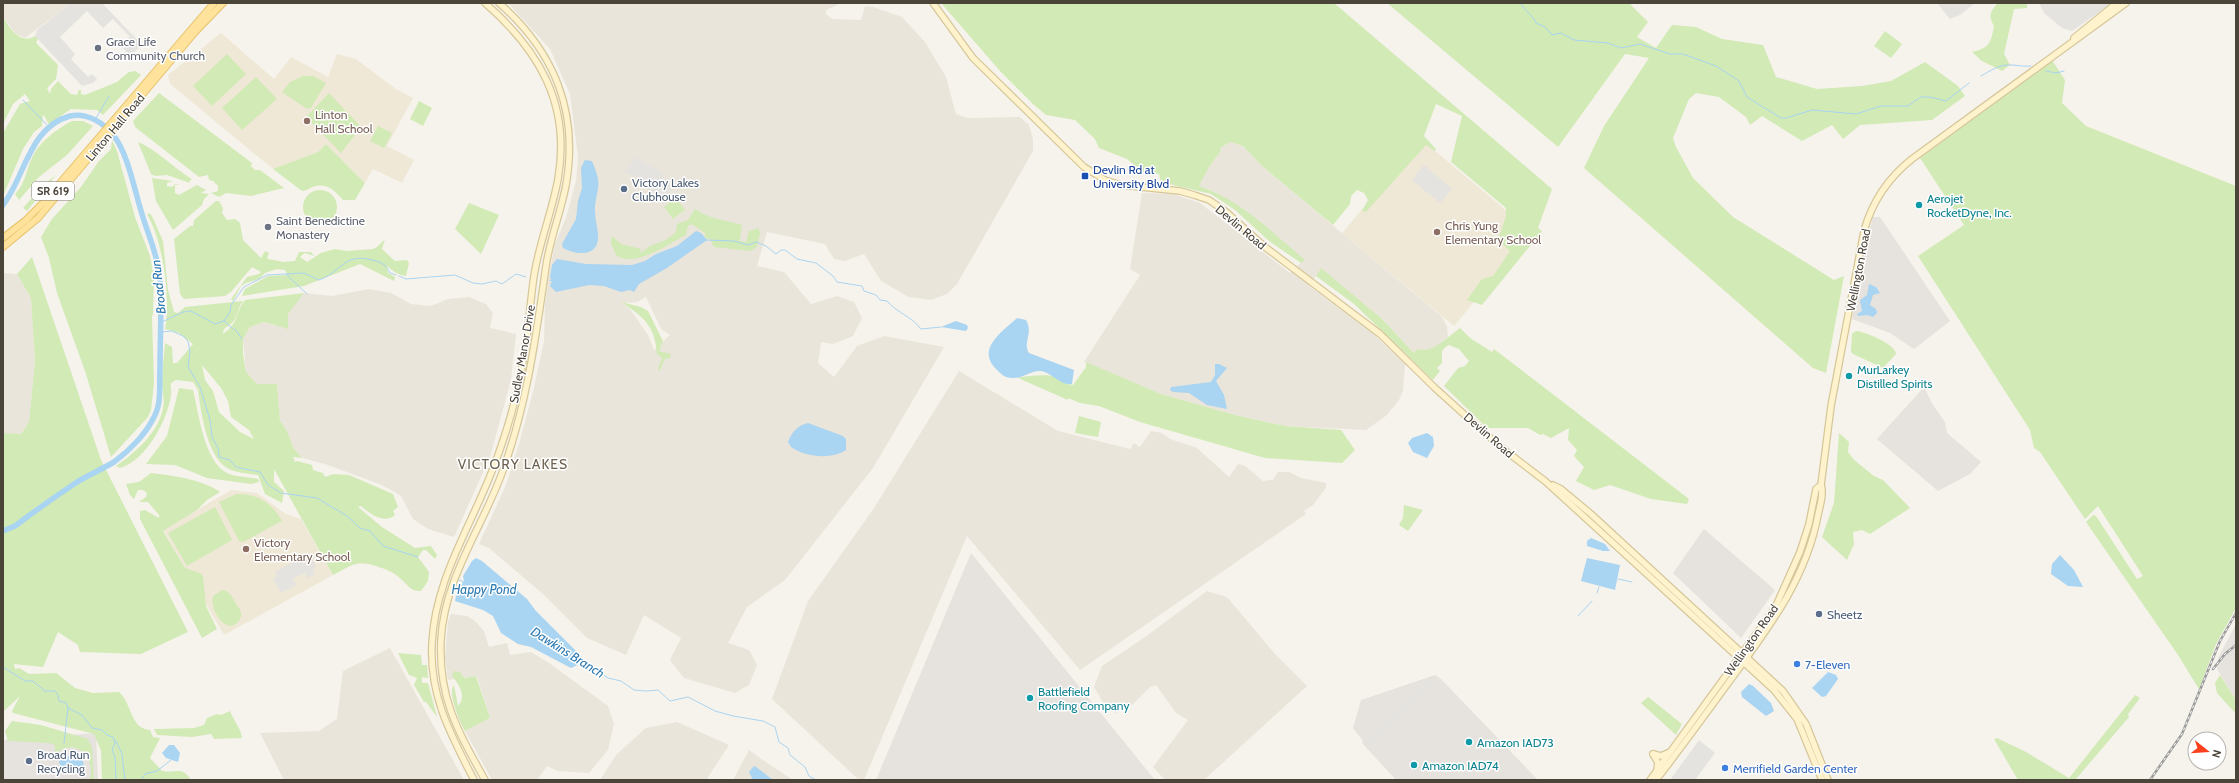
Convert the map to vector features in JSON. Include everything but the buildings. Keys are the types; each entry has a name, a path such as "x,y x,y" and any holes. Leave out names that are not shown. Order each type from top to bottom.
{"main road":[{"name":"Linton Hall Road","path":"118,119 214,3"},
{"name":"Linton Hall Road","path":"3,238 25,221 43,203 195,32 224,3"},
{"name":"Sudley Manor Drive","path":"474,780 447,727 439,706 432,661 433,625 442,584 486,487 511,415 524,353 535,272 558,178 560,146 553,98 540,67 523,40 485,3"},
{"name":"Sudley Manor Drive","path":"485,780 455,723 445,696 441,652 443,617 453,581 502,474 524,403 534,355 547,258 566,186 569,154 566,111 554,73 534,38 499,3"},
{"name":"Devlin Road","path":"933,3 973,58 1084,167 1105,180 1121,186 1186,192 1216,205 1265,247 1380,334 1431,384 1498,445 1545,481 1743,658"},
{"name":"Wellington Road","path":"2043,63 2117,3"},
{"name":"Wellington Road","path":"1650,780 1780,611 1803,566 1817,522 1831,406 1864,231 1876,200 1888,182 1912,159 2126,3"},
{"name":"Linton Hall Road","path":"3,247 38,218 99,140"},
{"name":"Wellington Road","path":"1656,780 1743,658"},
{"path":"1743,658 1791,710 1800,725 1822,780"},
{"path":"1743,658 1781,688 1796,708 1808,728 1828,780"},
{"path":"1656,773 1658,763 1653,754 1662,756 1673,749"},
{"path":"1815,762 1824,770"}],"shaded area":[{"path":"3,3 71,3 25,38 16,34 3,17"},
{"path":"71,3 102,3 142,45 130,56 121,46 130,37 113,19 103,28 87,11 60,37 75,54 71,59 88,77 92,74 97,79 93,83 82,86 35,36 37,30"},
{"path":"508,3 841,3 826,10 826,14 832,19 861,20 865,6 873,7 902,17 925,42 946,77 956,114 968,118 1020,117 1029,125 1033,139 1033,151 957,284 947,294 931,300 909,297 881,281 864,254 845,261 834,259 825,244 767,232 757,266 784,272 811,304 837,296 854,302 862,318 853,336 833,344 821,342 818,363 834,377 857,346 884,336 944,347 873,468 785,580 747,607 728,643 749,650 757,665 749,685 735,693 684,678 670,660 681,638 644,615 626,655 587,638 543,594 489,548 479,544 506,485 534,388 544,341 545,303 555,244 566,218 576,181 578,157 570,94 550,49","holes":["646,297 661,329 670,335 654,350 648,335 630,309 622,303 637,302"]},
{"path":"1937,3 1975,3 1960,15 1950,19"},
{"path":"2039,3 2112,3 2072,31 2062,28 2044,13"},
{"name":"Linton Hall School","path":"221,33 274,79 291,57 328,77 337,54 356,59 396,89 413,98 387,146 414,160 402,183 373,169 365,183 326,144 318,152 273,169 170,84 168,75"},
{"name":"Chris Yung Elementary School","path":"1421,139 1532,232 1454,326 1342,233"},
{"path":"1230,142 1243,146 1262,166 1441,316 1447,326 1448,337 1434,348 1414,353 1381,318 1321,269 1309,286 1372,333 1405,364 1403,391 1399,400 1387,415 1366,430 1285,426 1235,415 1161,394 1084,362 1140,275 1130,269 1142,193 1173,194 1200,203 1290,273 1304,260 1244,209 1213,191 1199,186 1209,167 1221,151 1220,148"},
{"path":"635,157 659,171 672,190 669,191 671,193 663,198 659,198 655,192 653,192 640,179 625,172"},
{"path":"1424,165 1452,189 1440,203 1412,180"},
{"path":"1873,217 1880,217 1950,321 1914,349 1890,333 1852,319 1860,268"},
{"path":"3,273 17,274 31,298 35,361 29,422 21,434 3,433"},
{"path":"369,289 391,293 411,304 431,306 448,299 469,297 486,304 493,313 490,328 516,334 511,380 490,457 454,537 428,529 413,519 401,496 382,485 325,464 302,458 293,447 287,431 280,421 277,384 257,384 246,372 243,339 250,327 264,322 276,326 304,293 332,296"},
{"path":"959,371 1058,431 1130,449 1134,443 1140,447 1151,431 1162,433 1170,439 1197,448 1229,477 1238,464 1245,466 1263,481 1273,480 1278,472 1289,472 1301,478 1326,483 1326,488 1313,505 1304,511 1306,514 1080,670 967,536 864,780 859,780 772,699 808,601 874,508"},
{"path":"1924,387 1933,405 1945,422 1947,433 1981,462 1970,474 1938,491 1877,439"},
{"name":"Victory Elementary School","path":"231,490 257,493 286,514 301,519 333,575 224,635 163,530"},
{"path":"1704,529 1775,590 1741,638 1673,573"},
{"path":"309,553 316,567 313,569 315,574 308,578 305,573 293,579 296,585 281,593 273,578 277,576 275,572"},
{"path":"971,553 1155,780 876,780"},
{"path":"1207,591 1227,597 1275,654 1307,686 1204,780 1165,780 1153,767 1188,720 1176,713 1156,685 1150,687 1131,706 1116,713 1103,702 1094,687 1102,666 1145,637"},
{"path":"451,614 467,616 474,620 484,631 489,647 507,643 510,655 531,652 549,663 608,706 614,724 608,750 589,773 558,771 547,766 537,780 492,780 465,731 490,718 477,676 448,680 445,658 448,622"},
{"path":"2236,624 2236,700 2217,669 2218,658"},
{"path":"390,648 464,780 284,780 260,733 319,731 337,719 343,671"},
{"path":"1435,675 1441,679 1538,780 1396,780 1362,743 1363,741 1353,728 1361,700"},
{"path":"1430,678 1435,684 1374,743 1366,739"},
{"path":"677,722 729,745 706,780 600,780 616,755 646,728"},
{"path":"96,733 98,780 3,780 3,740"},
{"path":"1699,740 1715,753 1695,780 1670,780"},
{"path":"749,750 773,767 793,780 733,780"}],"green space":[{"path":"941,3 1334,3 1552,189 1538,228 1542,231 1482,305 1467,300 1482,279 1493,276 1510,251 1498,240 1506,216 1506,208 1451,162 1462,116 1436,104 1424,136 1436,149 1435,151 1426,145 1366,212 1362,211 1368,200 1364,193 1357,190 1351,196 1350,204 1333,225 1262,166 1243,146 1230,142 1220,148 1221,151 1209,167 1199,186 1214,192 1242,208 1305,260 1301,263 1269,241 1235,210 1211,194 1161,182 1159,174 1143,172 1127,159 1099,148 1095,139 1075,120 1046,115 1000,71"},
{"path":"1387,3 1629,3 1648,22 1637,37 1656,48 1672,25 1696,27 1722,39 1763,45 1776,77 1817,89 1862,86 1891,81 1925,62 1958,86 1965,96 1932,120 1860,125 1843,139 1832,125 1802,141 1762,116 1750,125 1746,117 1719,97 1696,93 1689,99 1673,138 1676,147 1693,178 1733,217 1834,280 1844,276 1826,373 1813,368 1584,168 1604,126 1649,58 1625,54 1558,147"},
{"path":"1998,3 2027,3 2027,8 2014,9 2004,54 2010,65 2002,71 1982,61 1972,52 1989,44 1994,26 1991,19 1991,14"},
{"path":"3,17 12,30 20,37 30,38 35,36 38,39 36,42 38,45 58,65 56,79 47,88 50,94 51,89 58,81 71,94 77,95 79,90 81,90 81,94 85,95 117,82 129,72 135,71 141,75 103,115 97,110 71,109 49,124 43,114 42,126 34,132 23,149 3,196 3,133 20,104 30,101 25,94 13,104 3,124"},
{"path":"1885,31 1902,44 1891,58 1874,46"},
{"path":"227,54 246,74 212,106 193,86"},
{"path":"2052,60 2065,80 2062,103 2086,126 2236,186 2236,608 2216,644 2199,689 2178,655 2086,522 2093,515 2096,516 2137,579 2143,576 2098,506 2085,519 2040,452 2034,448 2030,430 1918,256 1964,225 1920,158"},
{"path":"303,76 313,76 326,83 311,108 307,109 282,92 290,82"},
{"path":"256,77 277,99 242,130 222,108"},
{"path":"159,93 252,163 251,166 255,170 260,170 284,188 251,196 226,193 219,197 211,193 218,191 218,186 213,181 209,180 208,175 199,177 135,127 133,121"},
{"path":"329,93 361,127 341,153 306,117"},
{"path":"419,101 432,108 423,126 410,119"},
{"path":"72,121 83,121 93,126 67,155 39,177 19,200 15,194 23,182 35,152 49,136"},
{"path":"378,126 392,133 384,148 370,141"},
{"path":"112,140 117,151 135,217 150,256 154,278 152,317 154,383 151,410 148,417 111,457 85,371 57,293 49,258 41,237 52,219 81,187 99,161 111,149"},
{"path":"138,142 151,149 190,178 192,180 189,181 190,183 167,175 155,176 151,174"},
{"path":"326,144 365,183 355,200 343,200 330,188 322,186 313,187 302,191 273,169 318,152"},
{"path":"56,175 27,211 23,208 42,186"},
{"path":"152,178 173,181 167,183 167,186 172,187 175,184 180,185 175,185 175,193 179,195 197,185 206,190 201,193 209,194 204,199 202,205 173,230 156,201"},
{"path":"323,190 332,195 336,200 336,214 332,219 327,223 317,224 313,223 304,214 303,204 304,200 313,191"},
{"path":"676,198 685,210 673,219 664,207"},
{"path":"216,201 219,201 223,208 222,213 227,220 235,219 240,223 243,240 261,258 265,251 269,253 268,259 284,262 295,261 299,252 311,252 314,256 305,253 300,257 307,262 321,253 335,249 347,251 373,249 385,239 382,249 395,261 407,260 409,263 406,276 398,274 387,266 388,273 395,277 394,281 360,264 304,286 242,296 245,289 268,276 288,275 285,270 277,269 265,273 259,279 241,286 233,301 231,299 247,277 259,274 261,272 252,267 231,292 225,296 184,299 180,294 174,239 190,226 193,226 194,220"},
{"path":"469,203 499,215 481,254 455,229"},
{"path":"695,209 712,217 742,225 740,241 746,242 749,231 758,228 760,233 757,247 750,251 714,247 710,239 705,238 705,233 692,224 688,226 686,235 651,254 632,259 623,259 616,255 611,244 612,236 621,244 641,249 640,252 642,252 650,246 666,240 676,232 677,224 688,220"},
{"path":"149,213 152,216 163,241 168,290 174,312 178,313 185,307 243,301 240,306 235,320 225,328 223,334 235,322 239,310 245,300 304,293 288,314 288,329 264,322 250,327 243,339 243,354 246,372 257,384 277,384 280,421 287,431 293,447 302,458 293,457 295,462 297,461 312,465 313,470 323,473 325,477 333,474 349,475 393,494 398,507 393,511 395,515 391,518 386,519 377,517 361,506 358,507 382,527 415,548 431,546 437,555 435,559 426,550 423,550 418,557 429,572 428,581 421,591 412,589 398,577 383,568 369,564 354,564 333,575 274,469 274,482 284,491 282,503 265,494 258,475 231,470 223,465 216,457 203,423 198,390 193,382 176,380 171,383 169,405 154,438 139,457 130,464 120,468 116,466 131,455 145,441 161,417 164,405 162,378 165,343 172,347 173,363 177,363 193,344 179,333 165,329 167,302 164,270 153,225 147,214","holes":["202,365 221,388 228,401 231,417 249,430 254,439 240,432 219,412 213,391 205,380"]},
{"path":"32,257 101,460 188,632 141,654 80,652 78,645 58,632 43,667 14,664 15,669 19,668 29,674 56,673 75,688 93,693 119,692 127,702 135,720 139,725 143,729 150,730 153,737 160,738 150,758 162,771 181,771 191,780 102,780 101,751 94,734 13,713 12,711 20,696 3,712 3,433 21,434 29,422 35,361 31,298 17,274"},
{"path":"1321,268 1381,318 1414,353 1417,349 1429,349 1440,344 1460,328 1470,338 1492,352 1494,349 1689,499 1687,504 1651,499 1610,485 1594,490 1576,481 1584,467 1574,456 1577,450 1568,440 1569,428 1551,438 1543,434 1540,435 1528,428 1487,428 1444,386 1458,368 1465,366 1469,361 1459,349 1449,345 1444,349 1442,352 1442,363 1437,368 1440,371 1433,380 1354,304 1316,276"},
{"path":"621,302 641,307 648,311 663,341 659,351 671,354 670,358 665,359 659,372 658,368 662,358 657,354 656,344 651,329 642,318"},
{"path":"1856,331 1873,336 1886,343 1891,346 1896,354 1883,368 1853,354 1851,352 1852,334"},
{"path":"1086,362 1161,394 1235,415 1285,426 1341,430 1355,450 1342,463 1265,458 1140,422 1099,406 1080,403 1068,398 1068,400 1018,378 1049,375 1067,384 1073,385 1086,367"},
{"path":"179,388 193,390 200,424 208,448 219,467 227,473 258,479 259,482 251,484 207,478 175,465 146,464 167,436"},
{"path":"1079,416 1101,422 1098,437 1075,433"},
{"path":"1839,433 1849,442 1848,452 1854,460 1874,476 1883,480 1910,508 1870,534 1862,530 1853,532 1854,544 1847,560 1822,537 1834,503"},
{"path":"151,473 197,481 220,492 207,500 197,510 163,531 185,568 200,573 203,576 206,606 217,629 202,638 140,519 140,511 145,510 159,518 159,515 148,502 139,502 146,497 147,493 143,490 138,490 134,499 130,495 126,484 139,482"},
{"path":"236,494 251,495 263,500 274,509 282,521 243,542 239,541 219,502"},
{"path":"1404,505 1423,510 1408,531 1399,525 1403,518"},
{"path":"215,507 232,540 187,566 168,533"},
{"path":"222,590 227,591 230,594 241,613 239,621 232,626 227,625 218,617 214,608 212,599 213,596"},
{"path":"398,653 421,655 422,665 427,665 428,678 422,677 422,683 428,683 437,717 426,702 424,702 414,685 417,678 409,675"},
{"path":"454,671 460,672 464,678 476,676 490,718 465,731 457,715 453,701 452,689 454,685 458,706 462,699 461,691 452,676"},
{"path":"2220,675 2236,700 2236,714 2217,693 2215,683"},
{"path":"2135,695 2140,698 2128,714 2129,717 2076,779 2018,780 1994,739 1997,738 2026,752 2069,778"},
{"path":"1648,697 1682,724 1676,735 1641,703"},
{"path":"230,711 242,738 214,739 211,734 192,737 157,735 154,729 194,728 204,725 207,718 217,714 221,715"},
{"path":"12,721 41,725 88,739 92,748 94,780 90,780 90,764 87,757 76,748 70,747 62,749 55,754 55,745 49,743 8,741 5,731"}],"water":[{"path":"585,160 592,161 598,178 595,209 598,240 593,250 578,253 563,248 562,244 576,219 578,201 582,188 581,168"},
{"path":"696,231 701,233 707,240 667,268 639,284 634,292 630,290 621,292 604,286 589,285 556,292 550,286 552,281 550,277 552,265 557,259 586,264 632,265 645,261 656,254 677,246"},
{"path":"1869,284 1876,287 1880,293 1873,295 1870,305 1876,309 1877,313 1873,317 1867,315 1858,316 1857,314 1862,311 1860,300 1867,295"},
{"path":"1017,318 1026,320 1028,325 1029,334 1027,349 1029,353 1074,370 1072,384 1064,383 1041,371 1016,378 1010,378 1001,374 996,369 991,362 989,355 990,348 998,335"},
{"path":"956,321 967,325 968,328 966,331 941,327"},
{"path":"1215,364 1219,364 1227,368 1216,381 1224,395 1227,409 1207,405 1189,393 1173,392 1170,390 1171,387 1211,382 1215,375"},
{"path":"808,423 843,436 846,439 846,450 833,455 818,456 803,453 791,447 788,442 793,433 801,426"},
{"path":"1427,433 1433,437 1434,446 1427,458 1413,452 1408,443 1412,438"},
{"path":"1591,538 1605,544 1610,551 1603,551 1587,546 1587,541"},
{"path":"2060,555 2074,570 2083,587 2068,586 2051,574 2052,564"},
{"name":"Happy Pond","path":"476,558 482,561 527,599 536,611 581,656 584,662 571,668 531,647 518,644 501,633 493,616 483,610 455,601 457,590 464,581 463,576 472,561"},
{"path":"1587,558 1620,565 1615,590 1581,581"},
{"path":"1828,672 1836,675 1838,679 1826,696 1822,697 1812,688"},
{"path":"1749,684 1771,703 1774,711 1766,716 1742,697 1741,692"},
{"path":"169,745 174,745 180,753 178,762 166,758 162,753"},
{"path":"75,755 83,760 84,772 62,773 59,761 63,757"},
{"path":"754,766 773,780 753,780 749,772"}],"waterway":[{"path":"1521,3 1536,23 1545,27 1552,35 1561,33 1574,40 1608,43 1621,48 1640,44 1670,54 1683,54 1716,66 1739,81 1747,97 1781,118 1786,118 1812,110 1856,114 1881,106 1908,106 1921,97 1930,97 1946,101 1969,83"},
{"path":"1981,76 1995,68 2007,65 2031,66"},
{"path":"2046,71 2056,73 2064,71"},
{"path":"95,120 109,96"},
{"path":"23,100 50,128"},
{"name":"Broad Run","path":"3,205 11,194 29,154 45,131 56,122 76,115 89,117 100,123 110,131 119,144 131,174 159,270 161,311 159,400 157,412 142,436 114,462 77,482 15,526 3,531"},
{"path":"706,240 734,241 748,245 756,242 766,246 776,254 781,250 785,250 797,259 816,263 833,276 837,282 862,286 864,291 876,295 880,300 887,301 921,329 941,327"},
{"path":"162,322 183,312 191,311 215,324 224,321 230,312 231,305 244,287 267,275 304,273 319,280 334,272 344,263 357,258 381,263 390,273 396,275"},
{"path":"286,274 307,294"},
{"path":"399,276 406,279 455,275 473,283 482,284 496,281 502,284 516,274 526,277"},
{"path":"549,280 553,281"},
{"path":"224,321 233,329"},
{"path":"235,329 242,339"},
{"name":"Dawkins Branch","path":"161,332 172,331 183,336 188,341 190,352 188,367 200,387 210,420 212,437 218,448 219,457 230,460 236,467 260,472 268,485 281,493 317,498 347,516 360,528 370,531 383,546 418,557"},
{"path":"1618,579 1632,582"},
{"name":"Dawkins Branch","path":"459,580 464,582"},
{"path":"1597,593 1599,587"},
{"path":"1578,616 1592,601"},
{"name":"Dawkins Branch","path":"584,662 608,678 621,681 634,690 658,690 670,701 688,697 715,711 733,716 763,721 775,727 779,742 788,748 790,755 805,767 809,776 816,780"},
{"path":"3,667 25,681 33,681 45,691 55,691 58,695 59,701 66,703 68,708 82,715 92,728 102,730 107,735 113,737 115,743 112,750 115,757 116,780"},
{"path":"64,743 68,708"},
{"path":"116,741 122,754 125,780"},
{"path":"141,780 145,774 157,771 171,760"}],"railway":[{"path":"2150,780 2182,734 2220,641 2236,613"},
{"path":"2213,669 2225,654 2236,645"}],"place":[{"name":"Grace Life Community Church","path":"98,48"},
{"name":"Linton Hall School","path":"307,121"},
{"name":"Devlin Rd at University Blvd","path":"1085,176"},
{"name":"Victory Lakes Clubhouse","path":"624,189"},
{"name":"Aerojet RocketDyne, Inc.","path":"1919,205"},
{"name":"Saint Benedictine Monastery","path":"268,227"},
{"name":"Chris Yung Elementary School","path":"1437,232"},
{"name":"MurLarkey Distilled Spirits","path":"1849,376"},
{"name":"Victory Elementary School","path":"246,549"},
{"name":"Sheetz","path":"1819,614"},
{"name":"7-Eleven","path":"1797,664"},
{"name":"Battlefield Roofing Company","path":"1030,698"},
{"name":"Amazon IAD73","path":"1469,742"},
{"name":"Broad Run Recycling","path":"29,761"},
{"name":"Amazon IAD74","path":"1414,765"},
{"name":"Merrifield Garden Center","path":"1725,768"}],"district":[{"name":"VICTORY LAKES","path":"513,464"}]}
